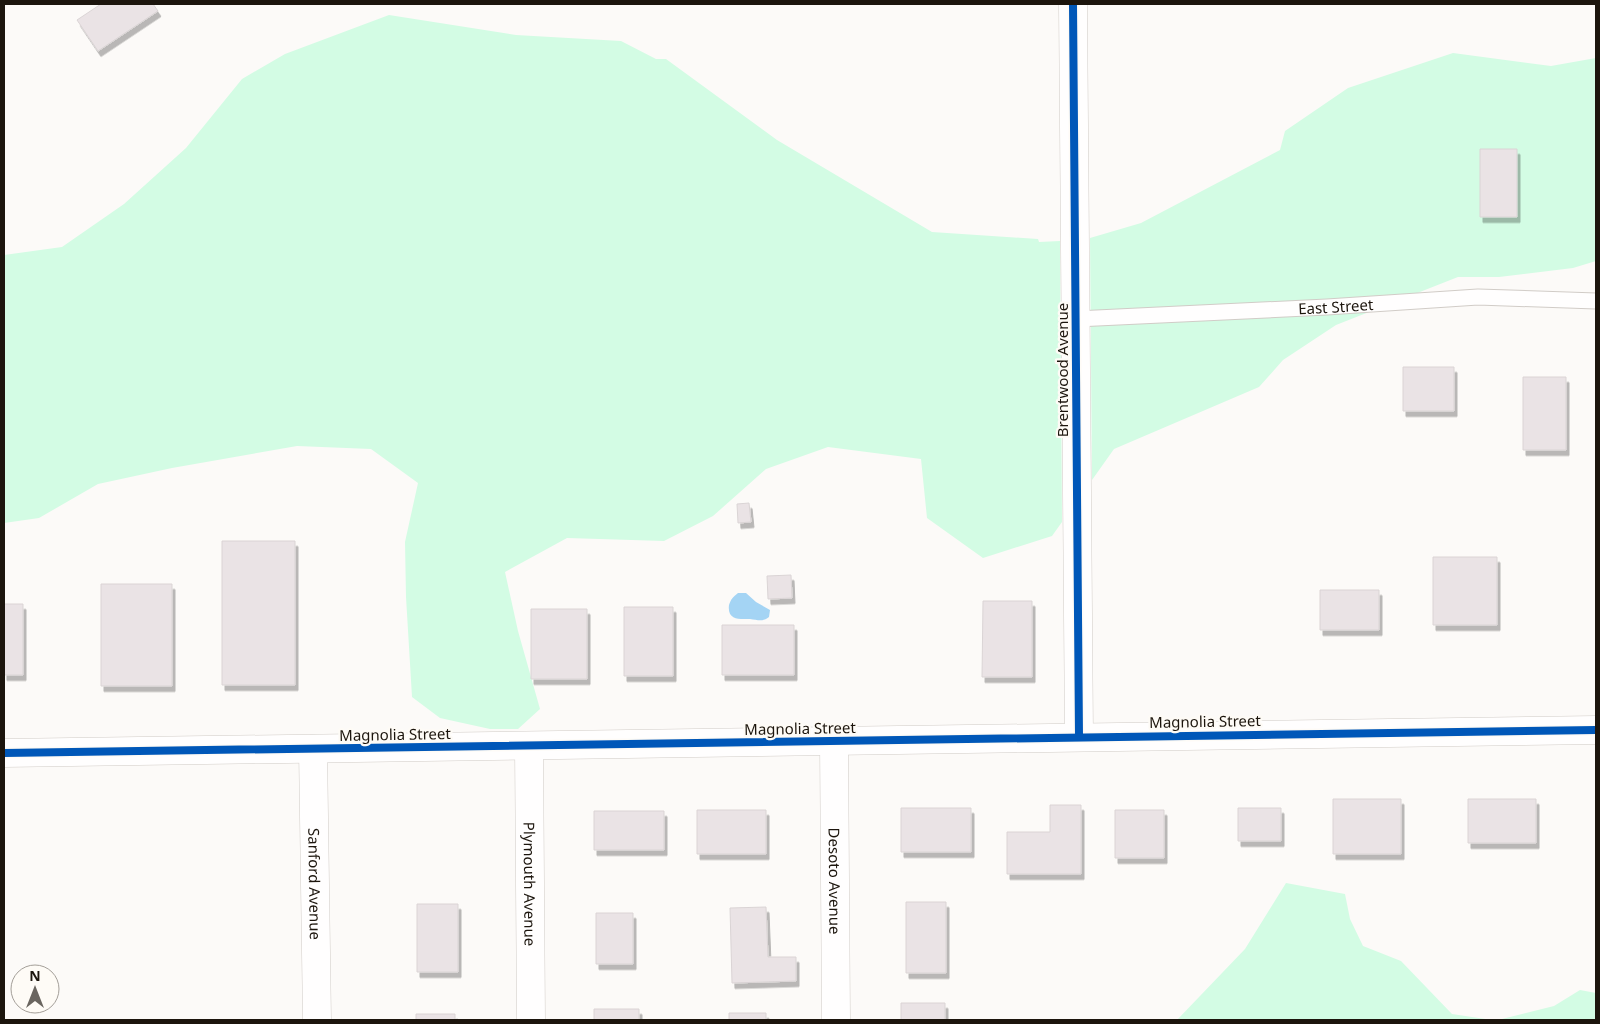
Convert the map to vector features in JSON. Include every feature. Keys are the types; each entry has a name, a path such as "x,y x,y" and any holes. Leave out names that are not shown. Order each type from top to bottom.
{"street":[{"name":"Brentwood Avenue","path":"1073,4 1079,736"},
{"name":"Magnolia Street","path":"4,753 1596,730"},
{"name":"Desoto Avenue","path":"834,742 836,1020"},
{"name":"Plymouth Avenue","path":"529,746 531,1020"},
{"name":"Sanford Avenue","path":"313,749 317,1020"}],"lane":[{"name":"East Street","path":"1076,319 1327,308 1478,297 1596,301"}],"green space":[{"path":"389,15 516,35 621,41 656,59 666,59 777,140 932,232 1038,239 1039,242 1060,241 1062,522 1052,536 983,558 927,518 921,459 828,447 766,469 713,516 664,541 567,538 505,572 518,631 540,709 518,729 490,729 440,718 412,697 405,542 418,483 371,449 297,446 172,468 98,484 39,518 4,523 4,255 62,247 124,204 186,148 242,79 285,54"},
{"path":"1453,53 1551,66 1596,58 1596,261 1573,268 1499,277 1458,277 1336,325 1283,360 1259,387 1114,449 1092,480 1090,238 1141,223 1280,150 1285,131 1348,88"},
{"path":"1286,883 1345,894 1350,919 1363,946 1401,961 1452,1014 1492,1020 1177,1020 1245,949"},
{"path":"1580,990 1596,993 1596,1020 1498,1020 1554,1006"}],"water":[{"path":"738,593 746,593 756,602 770,610 769,617 765,620 760,620 738,619 732,616 729,605 732,598"}],"building":[{"path":"101,4 153,4 158,11 98,51 77,20"},
{"path":"1480,149 1517,149 1517,217 1480,217"},
{"path":"1403,367 1454,367 1454,411 1403,411"},
{"path":"1523,377 1566,377 1566,450 1523,450"},
{"path":"749,503 751,522 738,523 737,504"},
{"path":"222,541 295,541 295,685 222,685"},
{"path":"1433,557 1497,557 1497,625 1433,625"},
{"path":"791,575 792,598 768,599 767,576"},
{"path":"101,584 172,584 172,686 101,686"},
{"path":"1320,590 1379,590 1379,630 1320,630"},
{"path":"983,601 1032,601 1032,677 982,677"},
{"path":"4,604 23,604 23,675 4,675"},
{"path":"624,607 673,607 673,676 624,676"},
{"path":"531,609 587,609 587,679 531,679"},
{"path":"722,625 794,625 794,675 722,675"},
{"path":"1333,799 1401,799 1401,854 1333,854"},
{"path":"1468,799 1536,799 1536,843 1468,843"},
{"path":"1050,805 1081,805 1081,874 1007,874 1007,832 1050,832"},
{"path":"901,808 971,808 971,852 901,852"},
{"path":"1238,808 1281,808 1281,841 1238,841"},
{"path":"697,810 766,810 766,854 697,854"},
{"path":"1115,810 1164,810 1164,858 1115,858"},
{"path":"594,811 664,811 664,850 594,850"},
{"path":"906,902 946,902 946,973 906,973"},
{"path":"417,904 458,904 458,972 417,972"},
{"path":"766,907 768,957 796,957 796,981 732,983 730,908"},
{"path":"596,913 633,913 633,964 596,964"},
{"path":"901,1003 945,1003 945,1020 901,1020"},
{"path":"594,1009 639,1009 639,1020 594,1020"},
{"path":"729,1013 766,1013 766,1020 729,1020"},
{"path":"416,1014 455,1014 455,1020 416,1020"}],"cycle path":[{"path":"1073,4 1079,736"},
{"path":"4,753 1596,730"}]}
